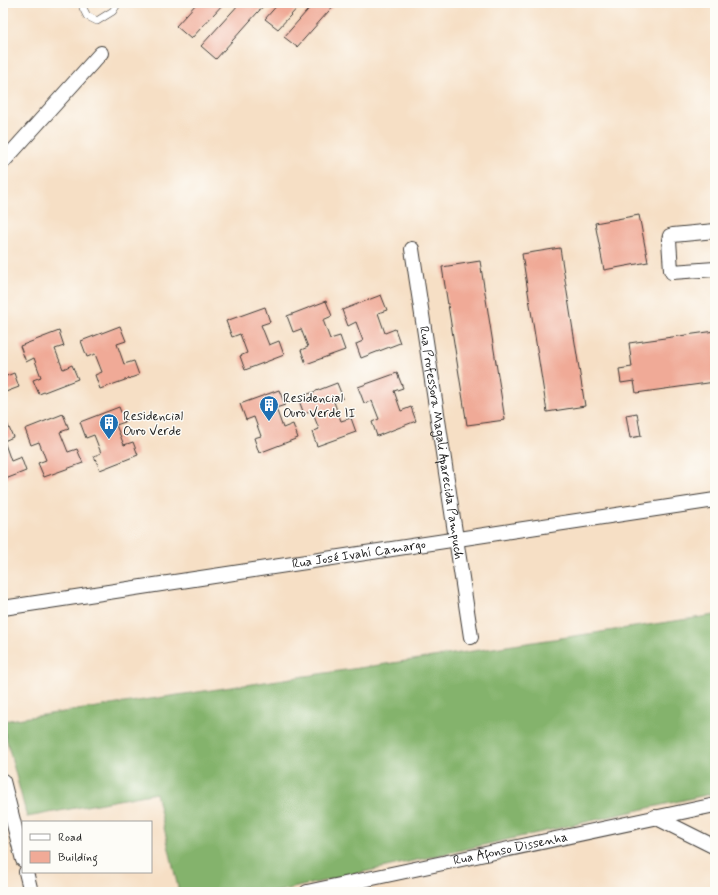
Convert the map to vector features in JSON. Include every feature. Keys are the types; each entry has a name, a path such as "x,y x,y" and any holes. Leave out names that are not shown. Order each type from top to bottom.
{"street":[{"path":"3,162 101,54"},
{"path":"715,231 673,235 670,236 669,240 672,272 715,269"},
{"name":"Rua Professora Magali Aparecida Pampuch","path":"412,249 471,636"},
{"name":"Rua José Ivahí Camargo","path":"3,608 715,500"},
{"path":"3,781 22,856"},
{"name":"Rua Afonso Dissenha","path":"307,892 715,804"},
{"path":"654,818 715,847"},
{"path":"26,873 31,892"}],"lane":[{"path":"83,3 83,8 87,16 97,21 113,11 118,3"}],"green space":[{"path":"715,615 715,793 275,892 179,892 156,793 27,817 3,726 3,721"}],"building":[{"path":"197,3 224,3 191,39 176,26"},
{"path":"240,3 266,3 216,59 201,46"},
{"path":"279,3 302,3 278,29 265,19"},
{"path":"314,3 336,3 297,47 284,37"},
{"path":"639,215 648,262 604,270 595,223"},
{"path":"560,248 585,406 547,412 522,254"},
{"path":"480,261 505,420 467,425 442,267"},
{"name":"Residencial Ouro Verde II","path":"381,295 387,310 378,313 385,333 395,329 400,343 361,358 356,344 363,341 356,322 348,326 342,310"},
{"name":"Residencial Ouro Verde II","path":"326,301 332,316 323,320 330,339 340,336 345,350 306,364 301,350 308,347 301,329 293,332 287,316"},
{"name":"Residencial Ouro Verde II","path":"265,307 270,322 261,325 269,345 279,341 284,355 245,370 240,356 247,353 240,334 232,337 226,321"},
{"name":"Residencial Ouro Verde","path":"120,326 126,341 117,344 124,364 134,361 139,375 100,389 95,375 102,372 95,354 87,357 81,341"},
{"path":"59,331 64,346 55,349 63,369 72,365 78,379 39,394 33,380 41,377 34,358 26,362 20,346"},
{"path":"715,331 715,382 636,393 634,381 621,383 619,369 632,367 629,343"},
{"path":"14,373 19,387 3,393 3,374 4,377"},
{"name":"Residencial Ouro Verde II","path":"397,373 403,388 394,391 401,411 411,407 416,421 377,436 372,422 379,419 372,401 364,403 358,387"},
{"name":"Residencial Ouro Verde II","path":"337,383 343,398 334,402 341,421 351,418 356,432 317,446 312,432 319,429 312,411 304,414 298,398"},
{"name":"Residencial Ouro Verde II","path":"279,390 285,405 276,408 283,428 293,424 298,438 259,453 254,438 261,436 254,417 246,420 240,404"},
{"name":"Residencial Ouro Verde","path":"119,407 125,422 116,425 124,445 133,442 138,455 100,470 94,456 101,453 94,435 86,438 80,422"},
{"path":"637,413 641,436 630,438 626,415"},
{"path":"63,414 69,429 60,432 68,452 77,449 83,463 44,477 38,463 46,460 39,442 31,445 25,429"},
{"path":"7,423 13,437 4,441 11,461 21,457 26,471 3,480 3,424"}],"place":[{"name":"Residencial Ouro Verde II","path":"269,422"},
{"name":"Residencial Ouro Verde","path":"109,440"}]}
